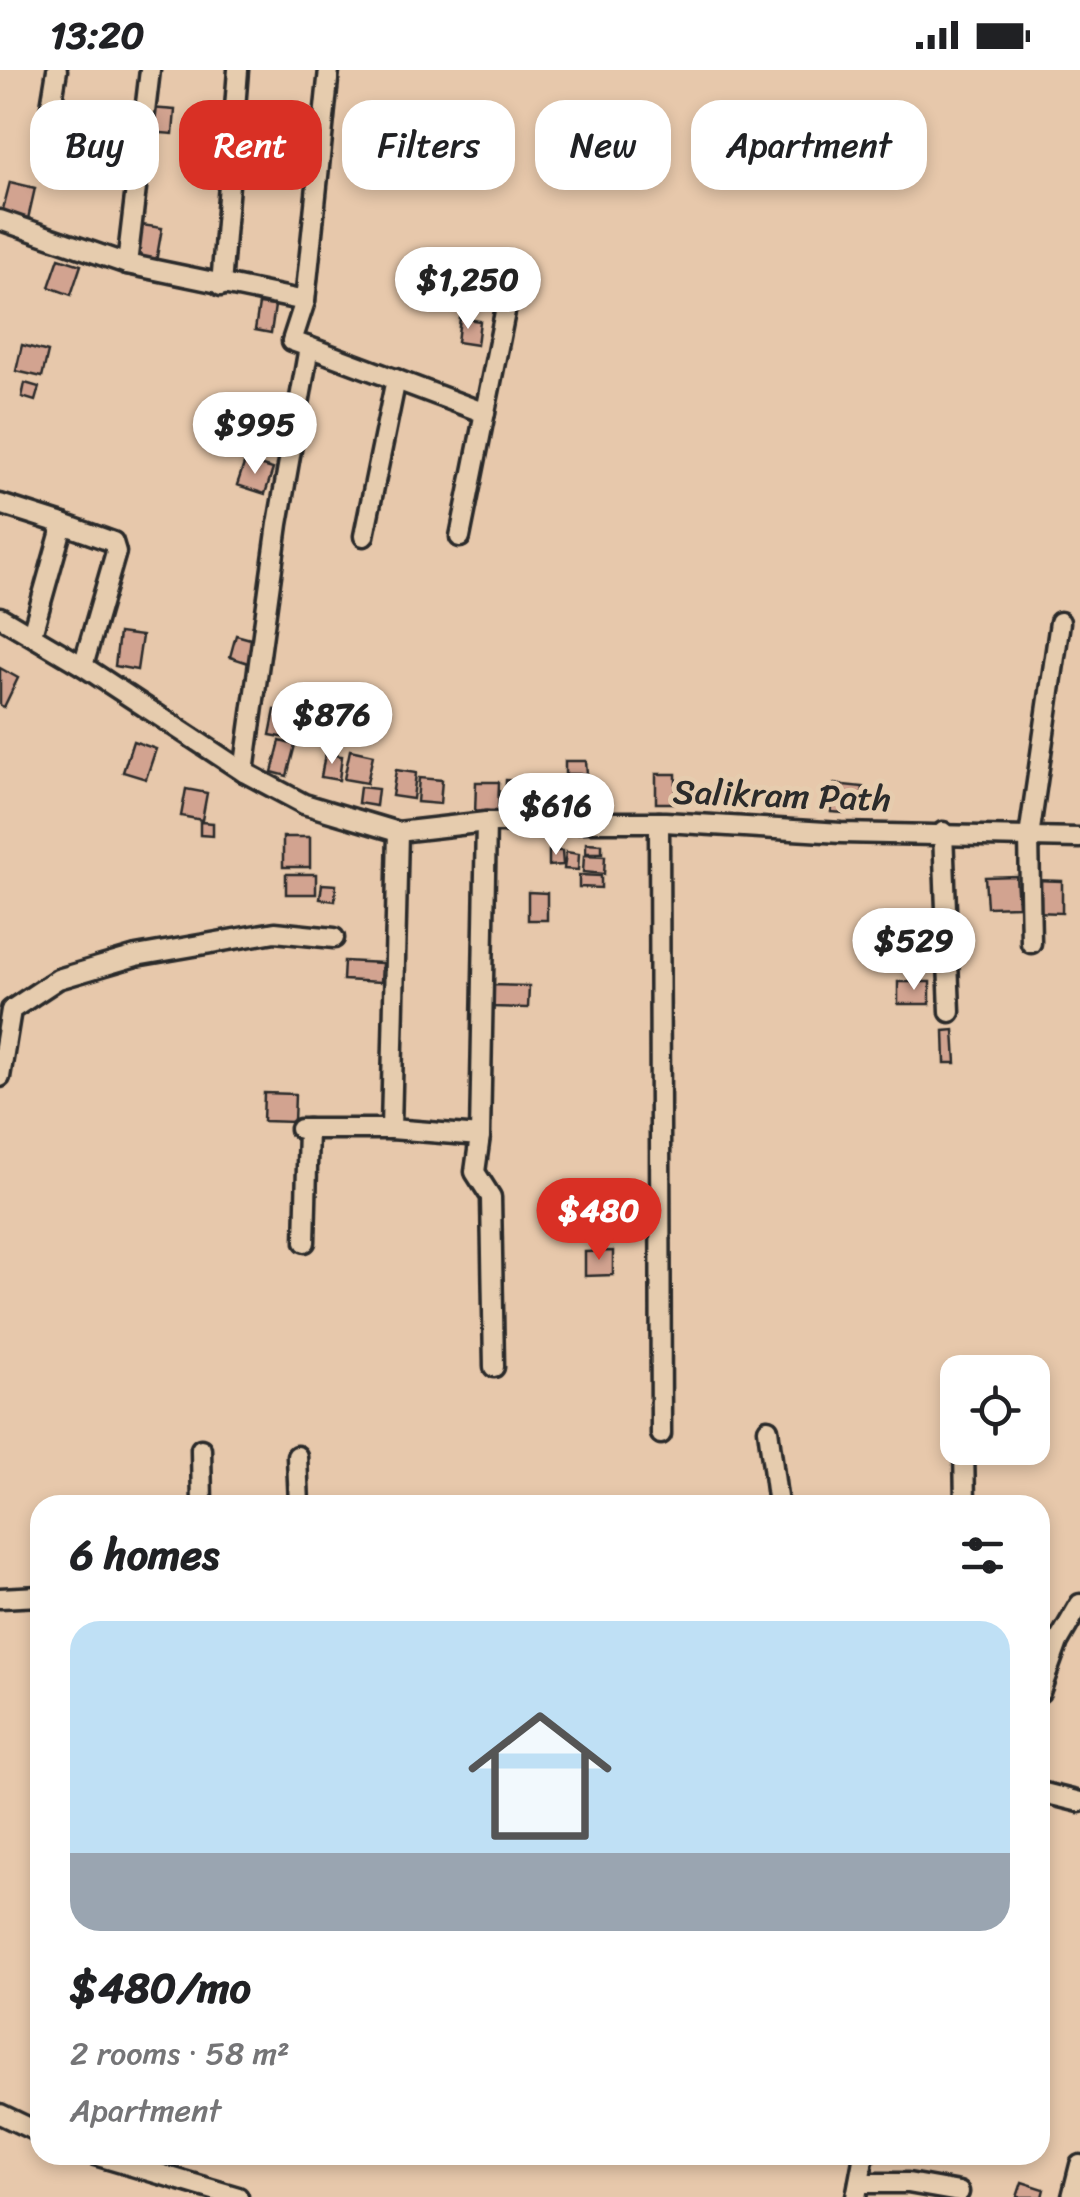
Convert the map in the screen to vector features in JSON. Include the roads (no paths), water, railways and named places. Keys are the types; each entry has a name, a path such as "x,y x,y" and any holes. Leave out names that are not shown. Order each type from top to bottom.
{"street":[{"path":"52,100 57,70"},
{"path":"146,100 150,70"},
{"path":"220,286 238,70"},
{"path":"329,70 305,301 292,341 485,413"},
{"path":"127,264 134,190"},
{"path":"0,220 127,264 305,301"},
{"path":"460,537 505,312"},
{"path":"244,772 309,347"},
{"path":"364,536 396,379"},
{"path":"0,504 116,546 84,666"},
{"path":"32,634 63,524"},
{"name":"Salikram Path","path":"0,617 84,666 244,772 304,804 398,832 486,822 659,822 841,833 943,832 1080,838"},
{"path":"1030,943 1029,837 1060,622"},
{"path":"486,822 480,1136 475,1172 491,1197 494,1367"},
{"path":"659,822 661,1434"},
{"path":"392,1130 398,832"},
{"path":"943,832 950,1012"},
{"path":"0,1077 6,1007 58,980 136,956 276,932 334,938"},
{"path":"305,1242 304,1129 480,1136"},
{"path":"768,1429 777,1495"},
{"path":"201,1449 202,1495"},
{"path":"297,1456 299,1495"},
{"path":"964,1465 965,1495"},
{"path":"0,1598 30,1596"},
{"path":"1050,1640 1080,1604"},
{"path":"1050,1794 1080,1802"},
{"path":"0,2114 30,2128"},
{"path":"129,2165 238,2197"},
{"path":"862,2165 858,2190 908,2182 960,2192"},
{"path":"1072,2197 1080,2165"}]}
